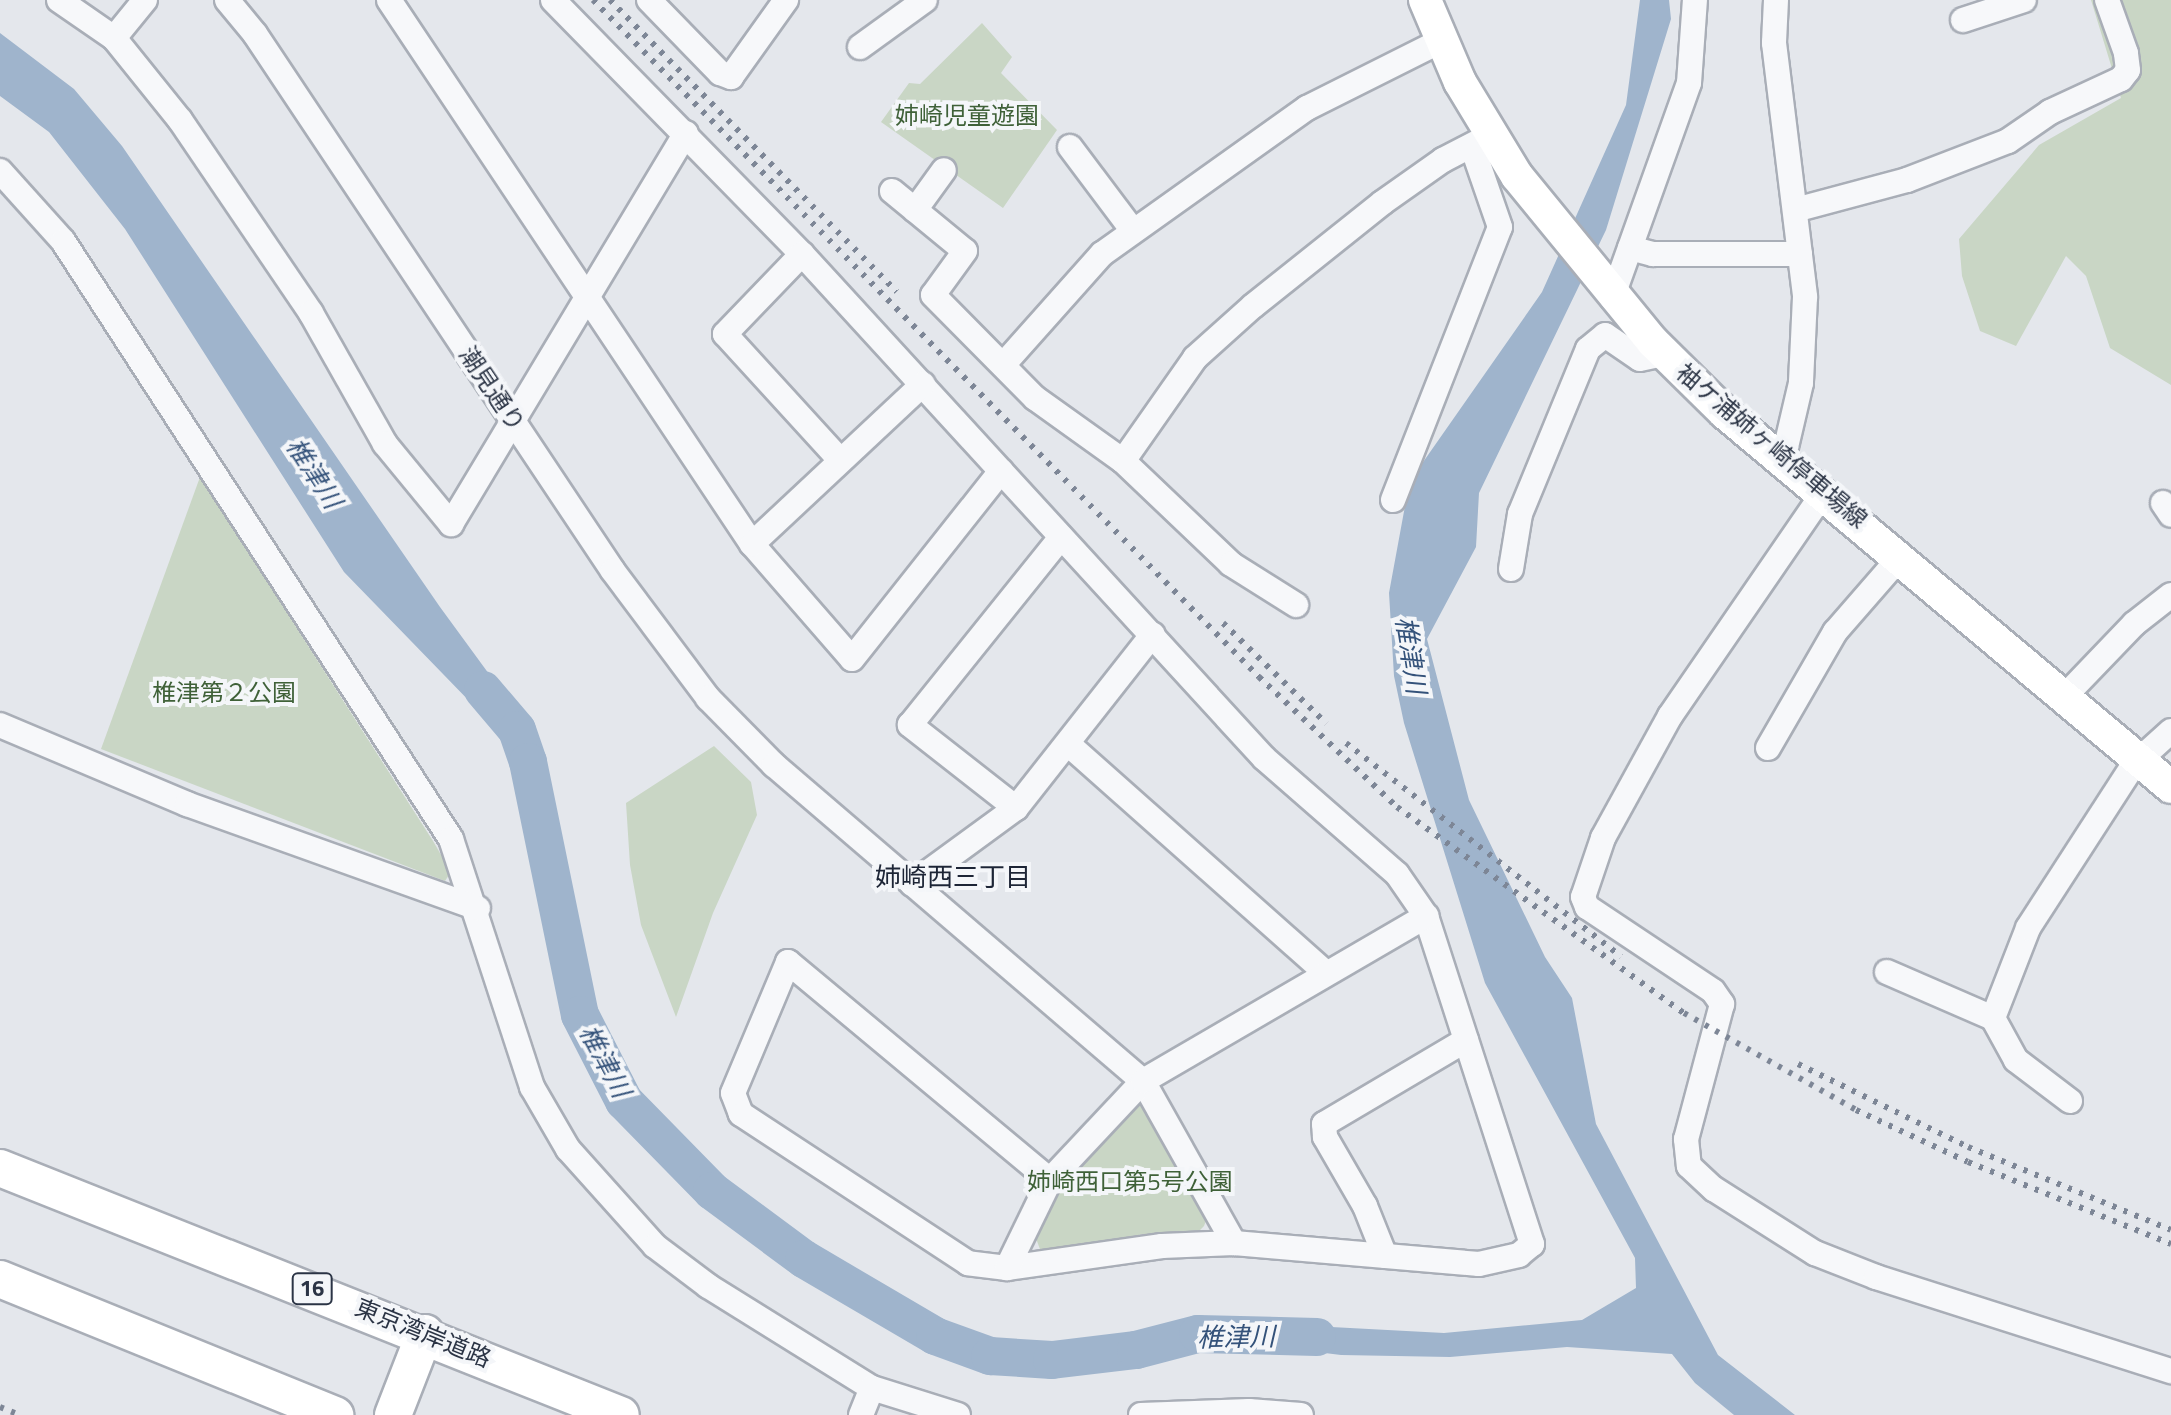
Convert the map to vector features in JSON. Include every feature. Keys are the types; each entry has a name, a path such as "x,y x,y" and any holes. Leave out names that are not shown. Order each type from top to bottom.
{"highway":[{"name":"東京湾岸道路","path":"0,1168 425,1333 621,1415"},
{"path":"0,1279 335,1415"},
{"path":"393,1415 425,1333"}],"main road":[{"name":"袖ケ浦姉ヶ崎停車場線","path":"1425,0 1482,141 1517,176 1612,298 1664,354 1783,460 1901,556 2171,787"}],"street":[{"path":"59,0 114,38 180,120 311,313 385,444 451,524 686,133"},
{"path":"114,38 145,0"},
{"name":"潮見通り","path":"227,0 255,34 663,643 708,698 774,765 1143,1081"},
{"path":"389,0 752,544 852,659 1001,471"},
{"path":"553,0 802,254 1264,758 1397,874 1426,916 1532,1244 1519,1255 1479,1264 1234,1243 1162,1246 1007,1268 968,1263 741,1114 733,1093 788,962 1050,1180"},
{"path":"649,0 720,73 731,77 786,0"},
{"path":"1612,298 1689,83 1695,0"},
{"path":"1776,0 1774,43 1805,297 1801,383 1783,460"},
{"path":"1963,20 2024,0"},
{"path":"1795,210 1907,180 2008,141 2050,112 2121,79 2128,70 2126,53 2107,0"},
{"path":"860,47 919,1"},
{"path":"1003,365 1102,254 1133,231 1307,108 1441,41"},
{"path":"1123,461 1195,358 1382,203 1482,141 1500,227 1393,500"},
{"path":"1070,147 1133,231"},
{"path":"915,210 944,170"},
{"path":"0,171 63,241 451,839 478,908 508,1025 532,1087 568,1149 655,1246 758,1320 872,1388 958,1415"},
{"path":"892,191 965,251 933,295 1003,365 1083,437 1123,461 1231,564 1296,605"},
{"path":"1630,248 1653,254 1800,254"},
{"path":"802,254 725,334 840,460"},
{"path":"1511,569 1520,514 1588,349 1605,335 1640,359 1664,354"},
{"path":"752,544 923,384"},
{"path":"1824,492 1670,716 1603,838 1583,897 1587,907 1713,991 1722,1004 1686,1139 1689,1166 1714,1189 1815,1253 1876,1277 2171,1371"},
{"path":"1016,808 910,725 1061,537"},
{"path":"1768,748 1835,632 1901,556"},
{"path":"2065,696 2134,624 2171,595"},
{"path":"912,884 1016,808 1153,634"},
{"path":"0,725 187,804 478,908"},
{"path":"1993,1018 2028,928 2138,759 2171,731"},
{"path":"1068,744 1325,972"},
{"path":"1007,1268 1050,1180 1143,1081 1325,972 1426,916"},
{"path":"1887,972 1993,1018 2016,1060 2070,1101"},
{"path":"1385,1256 1365,1206 1325,1137 1324,1124 1466,1040"},
{"path":"1143,1081 1234,1243"},
{"path":"861,1415 872,1388"},
{"path":"1141,1415 1301,1415"}],"green space":[{"path":"2091,0 2171,0 2171,385 2110,348 2086,276 2066,256 2016,346 1980,331 1962,276 1959,239 2039,145 2121,98"},
{"name":"姉崎児童遊園","path":"982,23 1012,57 1001,73 1057,130 1003,208 881,122 909,83 920,84"},
{"name":"椎津第２公園","path":"200,477 433,841 451,872 445,881 101,749"},
{"path":"714,746 751,782 757,815 713,913 676,1017 641,925 630,865 626,803"},
{"name":"姉崎西口第5号公園","path":"1142,1099 1207,1218 1204,1226 1197,1233 1144,1234 1041,1252 1034,1233 1057,1189"}],"water":[{"path":"1640,0 1669,0 1671,19 1606,230 1479,493 1476,547 1427,639 1469,800 1545,957 1572,998 1596,1124 1718,1355 1795,1415 1734,1415 1695,1383 1672,1354 1567,1347 1450,1357 1341,1355 1269,1346 1257,1323 1444,1333 1582,1320 1636,1288 1635,1258 1485,983 1404,723 1394,676 1389,593 1405,506 1421,465 1542,292 1626,105"},
{"path":"0,33 74,89 122,146 440,607 541,745 476,708 344,572 125,229 49,132 0,96"}],"waterway":[{"name":"椎津川","path":"483,690 517,730 528,762 580,1015 624,1101 712,1191 804,1259 935,1336 990,1356 1052,1360 1136,1350 1198,1334 1317,1337"}],"railway":[{"path":"593,0 1259,677 1397,807 1684,1013 1856,1110 1968,1162 2171,1244"},
{"path":"610,0 897,292"},
{"path":"1223,623 1326,723"},
{"path":"1346,743 1621,956"},
{"path":"1798,1064 1968,1147 2171,1230"},
{"path":"0,1407 20,1415"}],"district":[{"name":"姉崎西三丁目","path":"953,877"}]}
